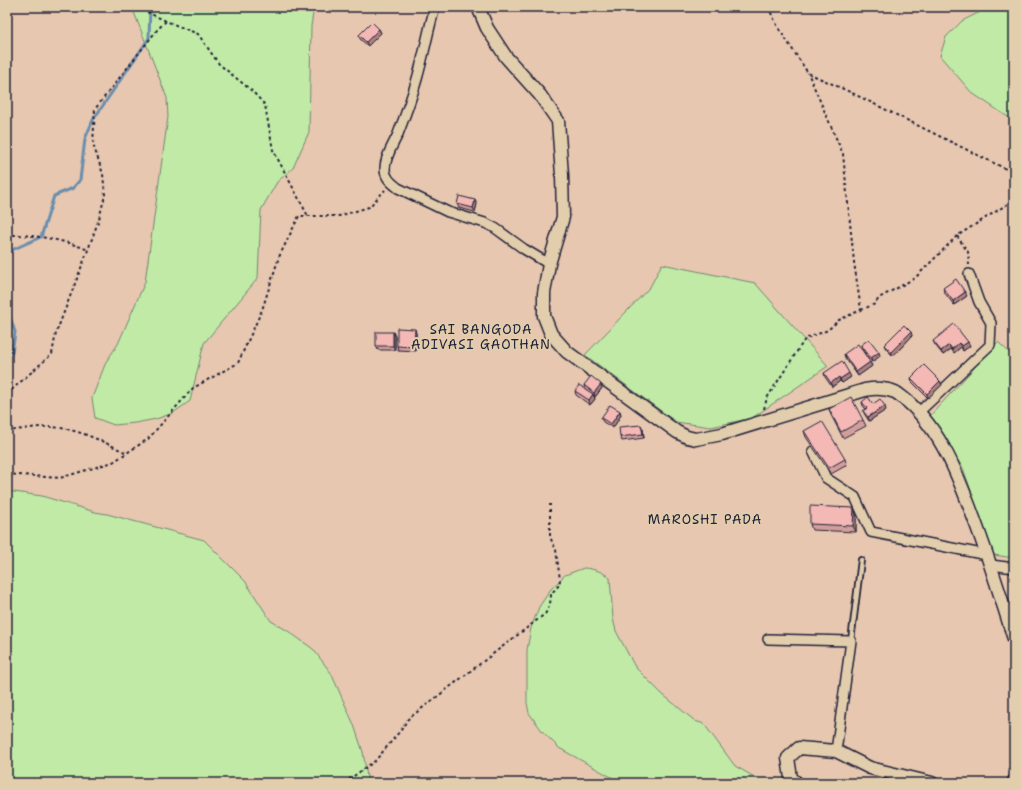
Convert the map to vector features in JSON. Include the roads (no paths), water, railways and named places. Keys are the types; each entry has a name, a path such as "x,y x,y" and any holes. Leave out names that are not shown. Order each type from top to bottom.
{"street":[{"path":"435,7 417,78 401,126 386,161 386,176 391,183 398,188 448,212 485,223 495,228 524,249 549,264"},
{"path":"478,7 487,28 506,57 540,95 558,121 562,175 562,217 549,264 544,293 544,316 551,334 567,352 677,432 687,437 696,439 722,434 865,390 879,388 896,392 919,412 933,429 949,458 989,560 1014,639"},
{"path":"919,412 990,345 991,323 980,302 969,274"},
{"path":"813,451 826,478 855,497 871,532 989,560 1014,568"},
{"path":"768,639 851,641 836,752"},
{"path":"797,783 792,778 788,758 799,748 836,752 870,768 932,783"}],"lane":[{"path":"851,641 861,560"}],"waterway":[{"path":"7,255 14,249 41,237 54,196 73,188 80,180 85,139 93,120 149,38 150,7"},
{"path":"7,308 15,332 12,353 7,354"}],"district":[{"name":"SAI BANGODA ADIVASI GAOTHAN","path":"481,336"},
{"name":"MAROSHI PADA","path":"705,519"}]}
